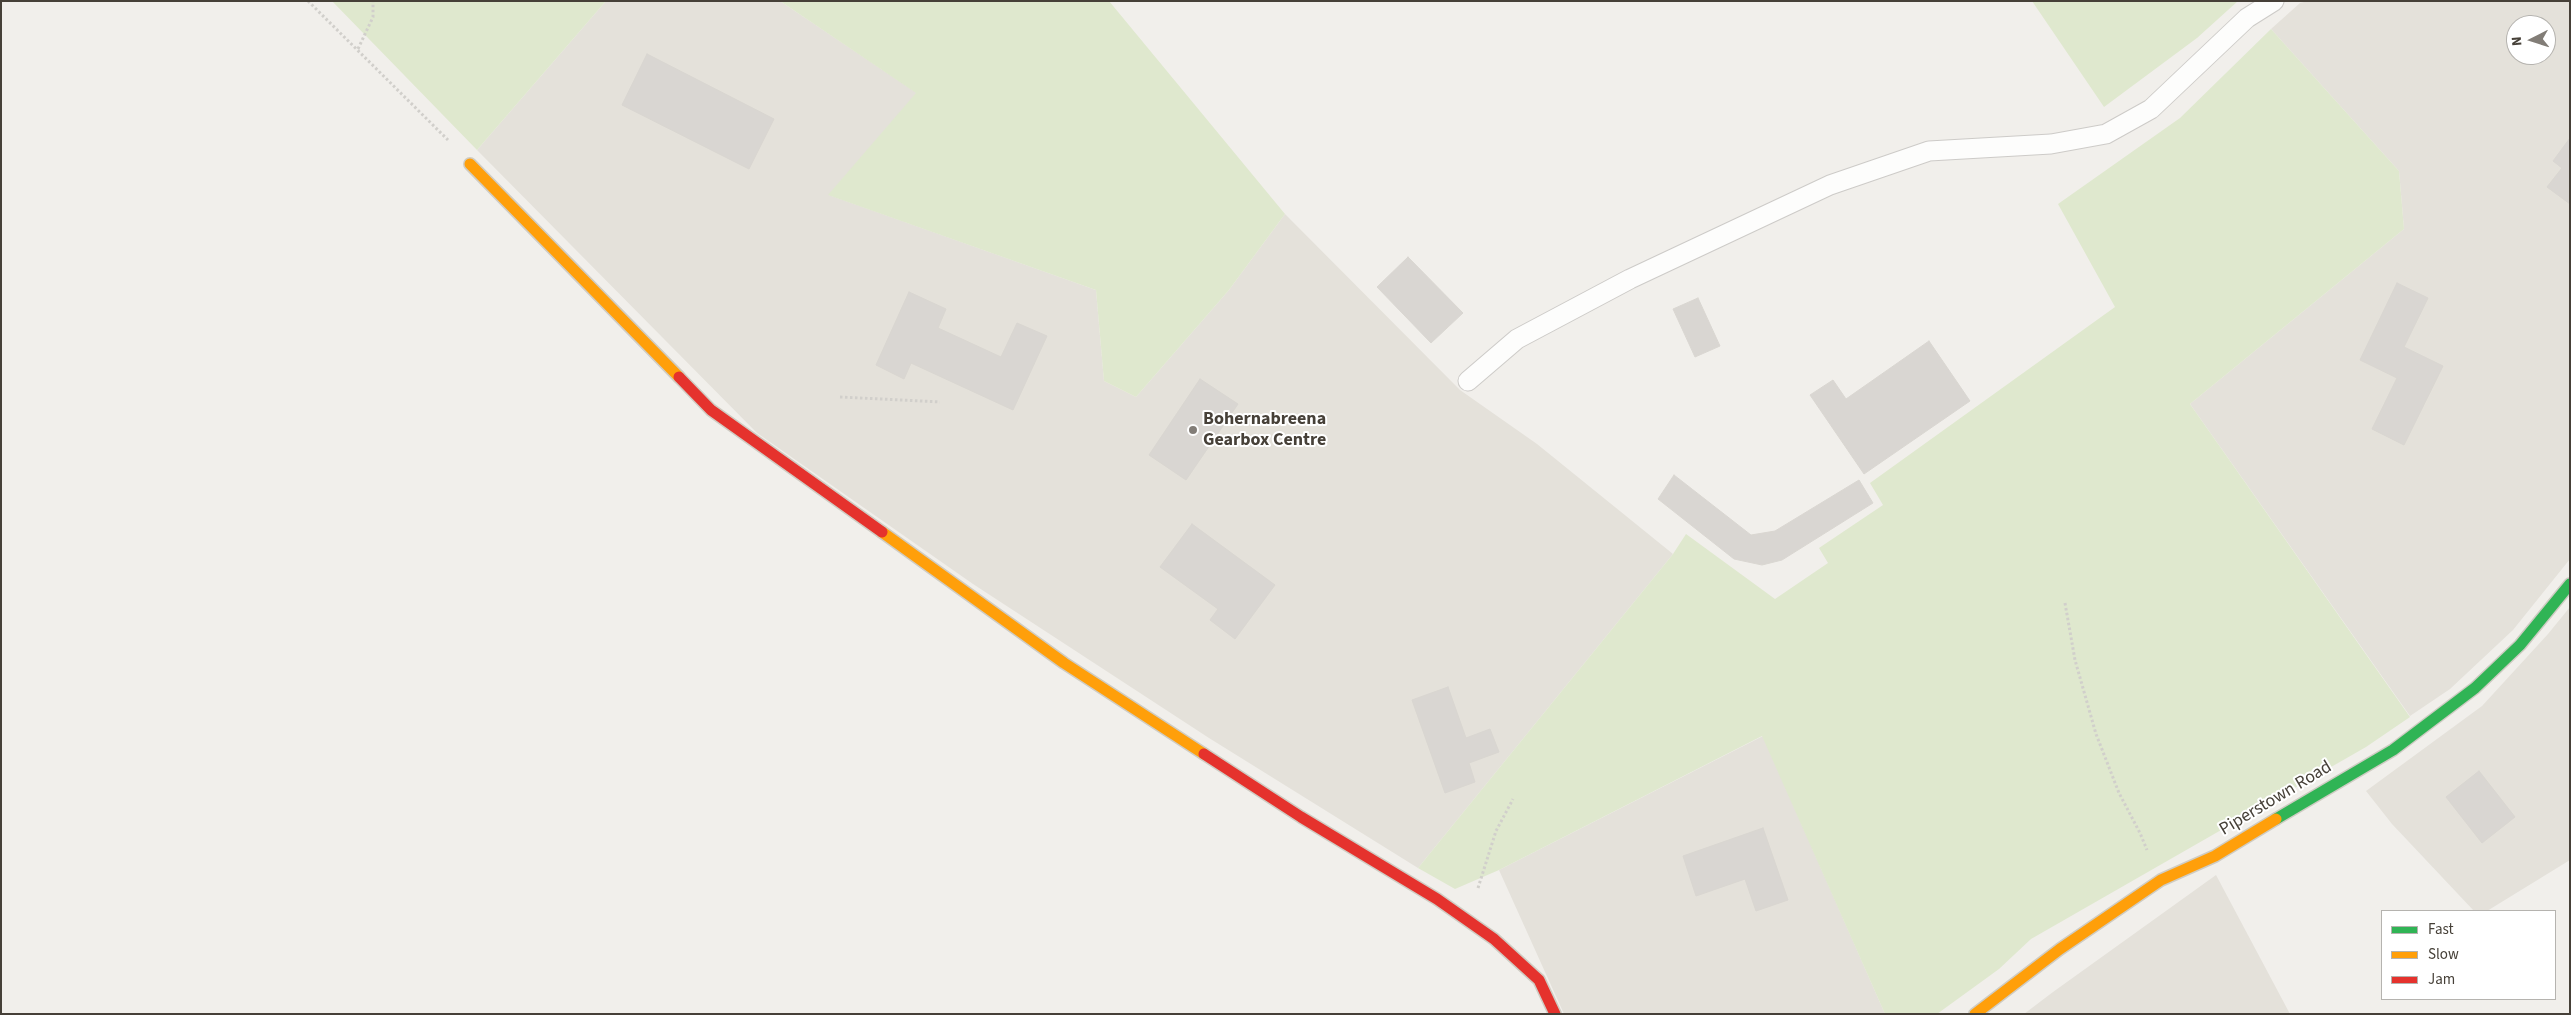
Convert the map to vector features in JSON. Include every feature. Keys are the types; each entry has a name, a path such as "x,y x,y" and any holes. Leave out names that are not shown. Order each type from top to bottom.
{"street":[{"path":"470,164 711,410 1064,663 1301,816 1437,899 1470,922 1494,940 1539,980 1555,1014"},
{"name":"Piperstown Road","path":"1975,1014 2060,948 2161,880 2215,856 2393,750 2436,720 2475,688 2520,645 2570,584"}],"lane":[{"path":"1468,380 1517,339 1630,280 1830,185 1929,151 2051,144 2106,134 2151,109 2247,18 2274,1"}],"path":[{"path":"308,1 470,164"},
{"path":"358,50 373,17 373,1"},
{"path":"840,397 940,402"},
{"path":"2065,603 2075,660 2096,734 2118,793 2140,833 2149,858"},
{"path":"1470,922 1482,874 1496,831 1514,800"}],"shaded area":[{"path":"606,1 780,1 917,93 829,195 1096,290 1104,381 1136,397 1229,290 1285,214 1460,390 1537,444 1673,554 1418,868 1209,738 973,584 757,433 477,150"},
{"path":"2308,1 2570,1 2570,559 2513,630 2450,689 2410,716 2190,404 2404,229 2399,171 2271,29 2300,3"},
{"path":"2570,607 2570,860 2489,910 2473,910 2392,824 2366,791 2482,706"},
{"path":"1763,736 1885,1014 1564,1014 1499,870"},
{"path":"2216,875 2290,1014 2024,1014 2053,992"}],"green space":[{"path":"332,1 606,1 477,150"},
{"path":"780,1 1109,1 1285,214 1229,290 1136,397 1104,381 1096,290 828,195 916,93"},
{"path":"2032,1 2238,1 2197,38 2104,107"},
{"path":"2271,29 2399,171 2404,229 2190,404 2410,717 2366,747 2031,939 1999,969 1937,1014 1885,1014 1762,736 1499,870 1455,889 1418,868 1673,554 1686,534 1775,599 1828,563 1819,548 1883,505 1870,483 2115,307 2058,204 2180,118"}],"building":[{"path":"647,54 774,119 749,169 622,105"},
{"path":"2570,138 2570,204 2547,187 2562,168 2553,161"},
{"path":"1408,257 1463,313 1431,343 1377,287"},
{"path":"2397,283 2428,298 2404,347 2443,366 2404,445 2372,429 2397,378 2360,360"},
{"path":"909,292 946,309 938,328 1001,357 1017,323 1047,336 1013,410 911,363 904,379 876,365"},
{"path":"1698,298 1720,346 1695,357 1673,309"},
{"path":"1929,341 1970,401 1864,474 1810,395 1833,380 1846,399"},
{"name":"Bohernabreena Gearbox Centre","path":"1200,379 1238,404 1186,480 1149,455"},
{"path":"1674,475 1751,535 1775,531 1859,480 1873,503 1782,560 1762,565 1734,559 1658,499"},
{"path":"1192,524 1275,585 1235,639 1210,620 1218,609 1160,567"},
{"path":"1448,687 1466,738 1490,729 1499,752 1469,763 1475,782 1445,793 1412,700"},
{"path":"2479,771 2515,817 2482,843 2446,797"},
{"path":"1763,828 1788,900 1756,911 1745,879 1696,896 1683,856"}],"traffic: fast":[{"path":"2276,819 2393,750 2475,688 2520,645 2570,584"}],"traffic: slow":[{"path":"470,164 679,377"},
{"path":"882,532 1064,663 1204,754"},
{"path":"1975,1014 2060,949 2161,880 2215,856 2276,819"}],"traffic: jam":[{"path":"679,377 711,410 882,532"},
{"path":"1204,754 1301,817 1437,899 1494,939 1539,980 1555,1014"}],"place":[{"name":"Bohernabreena Gearbox Centre","path":"1193,430"}]}
